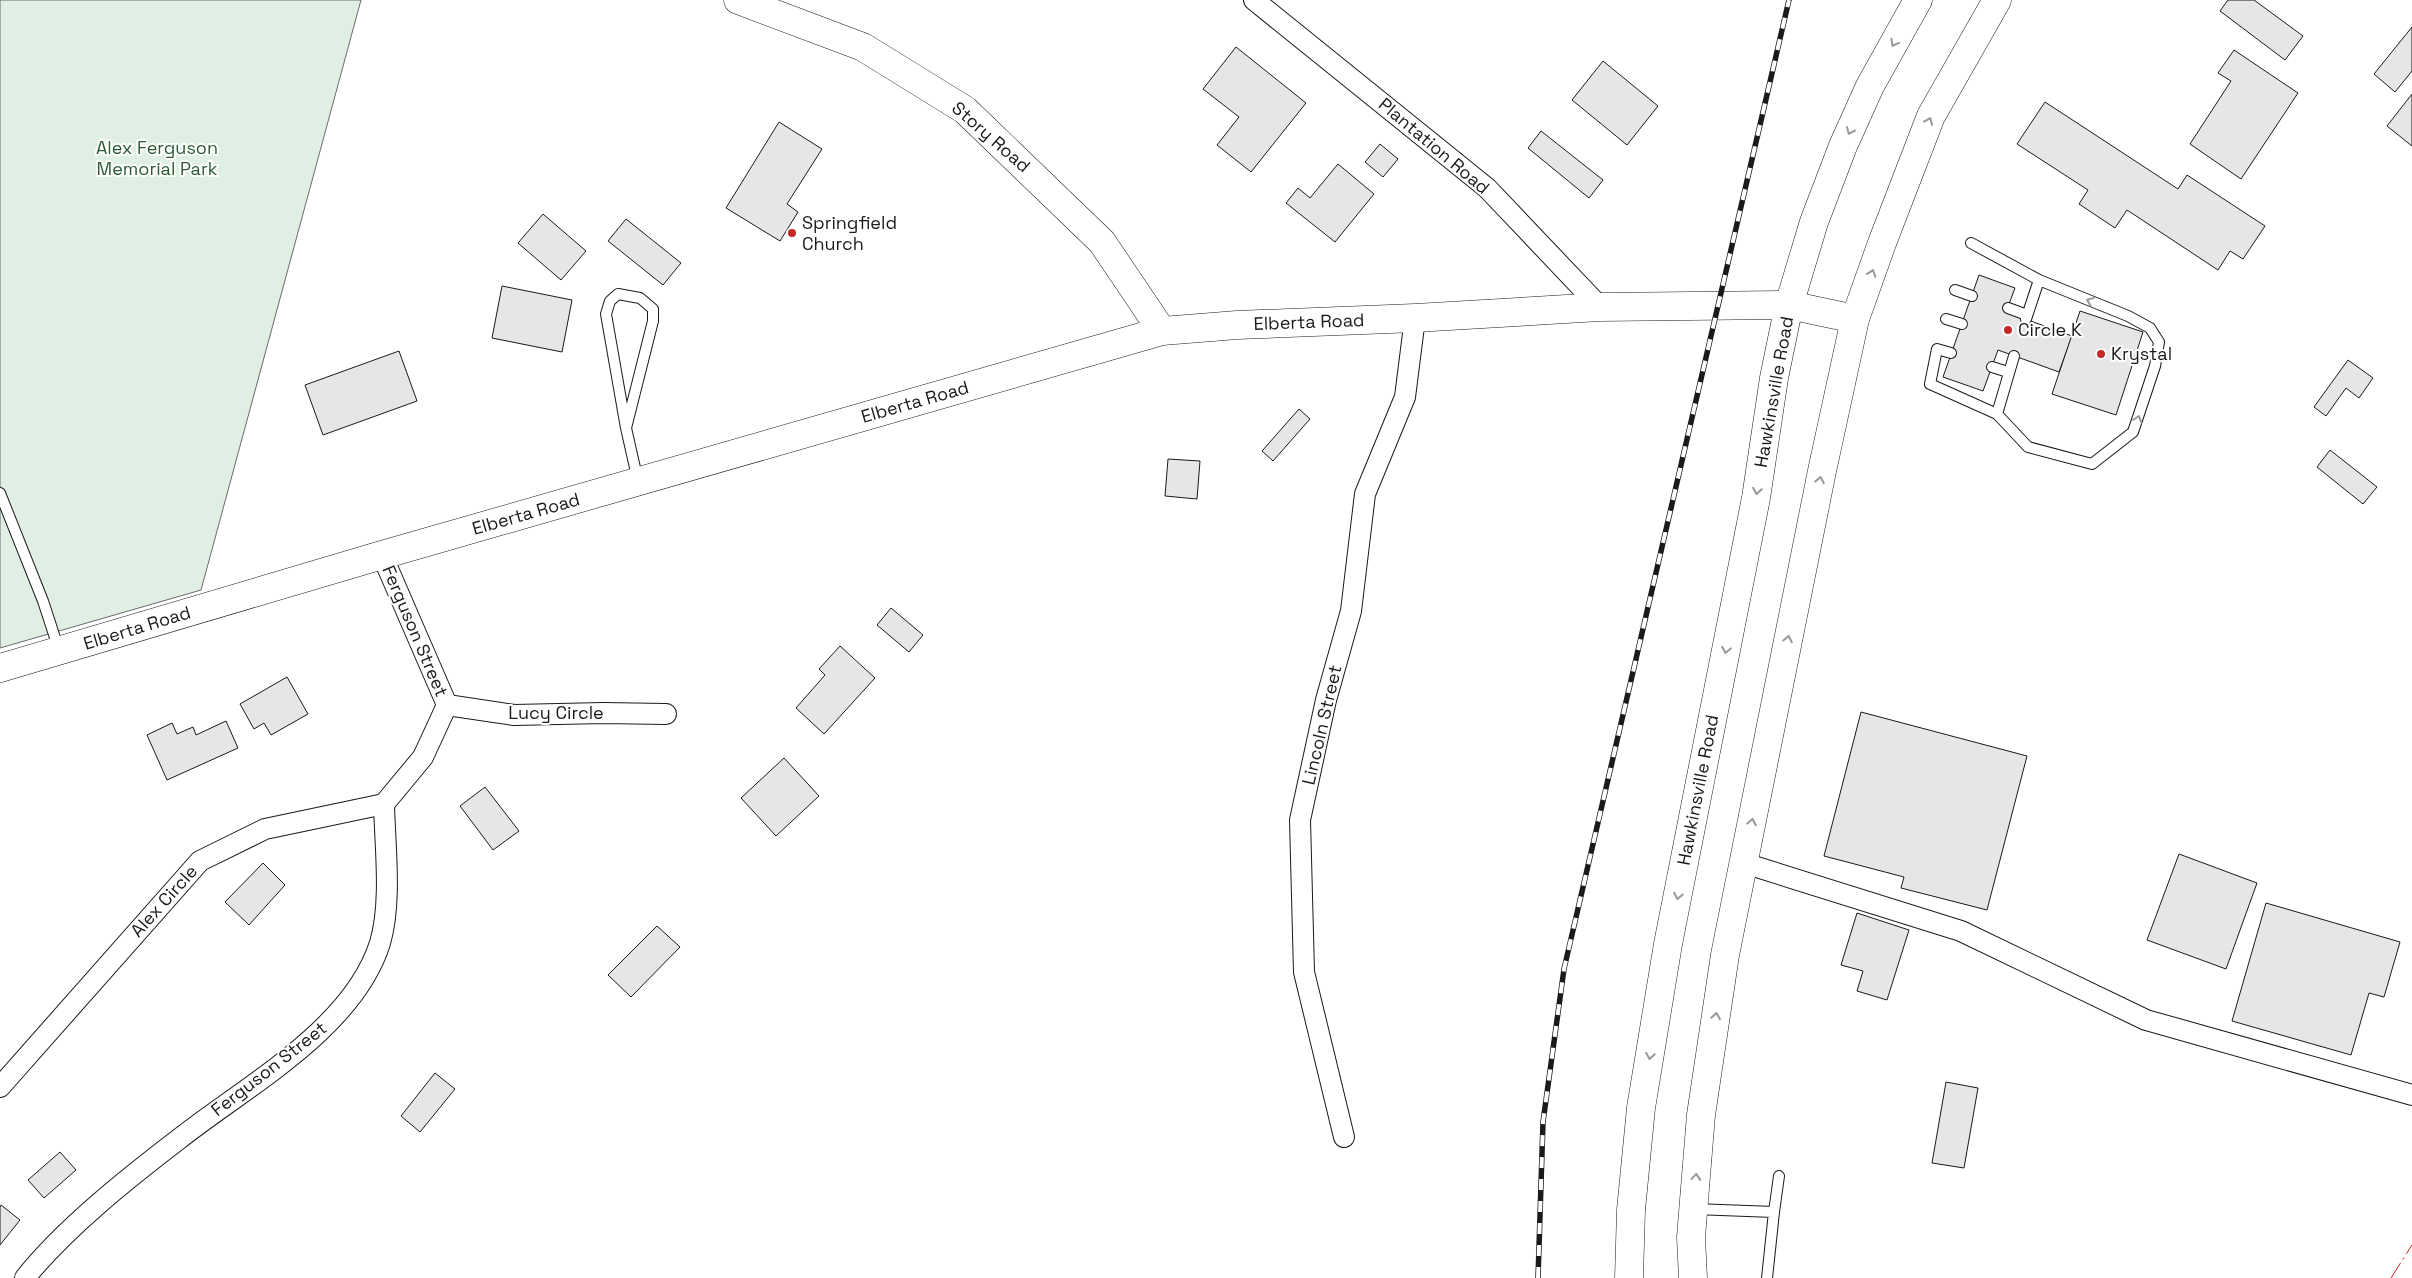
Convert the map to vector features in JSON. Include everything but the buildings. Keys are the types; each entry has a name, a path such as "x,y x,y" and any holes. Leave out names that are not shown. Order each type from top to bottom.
{"main road":[{"name":"Story Road","path":"738,0 863,47 965,110 1102,242 1162,331"},
{"name":"Hawkinsville Road","path":"1629,1278 1631,1210 1642,1098 1668,944 1756,498 1774,378 1789,305 1814,222 1843,146 1870,86 1918,0"},
{"path":"1693,1278 1691,1237 1701,1115 1725,955 1822,471 1855,319 1931,116 1997,0"},
{"name":"Elberta Road","path":"0,668 382,555 1162,331 1237,325 1416,318 1600,307 1789,305 1855,319"}],"street":[{"name":"Plantation Road","path":"1254,0 1487,188 1600,307"},
{"name":"Lincoln Street","path":"1344,1137 1304,972 1300,820 1326,700 1352,612 1365,494 1405,398 1416,318"},
{"name":"Ferguson Street","path":"25,1278 36,1264 108,1197 179,1139 289,1056 329,1021 362,983 380,943 386,909 384,804 423,758 446,705 382,555"},
{"name":"Lucy Circle","path":"446,705 514,715 666,714"},
{"name":"Alex Circle","path":"0,1087 200,861 265,829 384,804"},
{"path":"1744,863 1961,931 2146,1020 2412,1095"}],"lane":[{"path":"1951,353 1937,349 1930,384 1997,414 2028,447 2092,464 2133,432 2155,366 2159,342 2150,328 2128,316 2039,280 1971,243"},
{"path":"2008,308 2026,317 2039,280"},
{"path":"1955,290 1972,296"},
{"path":"626,428 653,321 653,309 640,298 618,294 610,301 606,314 626,428 638,482"},
{"path":"1946,319 1962,324"},
{"path":"1997,414 2014,356"},
{"path":"1992,367 2008,372"},
{"path":"0,493 43,601 59,651"},
{"path":"1767,1278 1779,1176"},
{"path":"1693,1209 1774,1212"}],"green space":[{"name":"Alex Ferguson Memorial Park","path":"0,0 361,0 201,590 0,648"}],"railway":[{"path":"1538,1278 1543,1122 1564,969 1789,0"}],"power":[{"path":"2391,1278 2412,1245"}],"place":[{"name":"Springfield Church","path":"792,233"},
{"name":"Circle K","path":"2008,330"},
{"name":"Krystal","path":"2101,354"}]}
